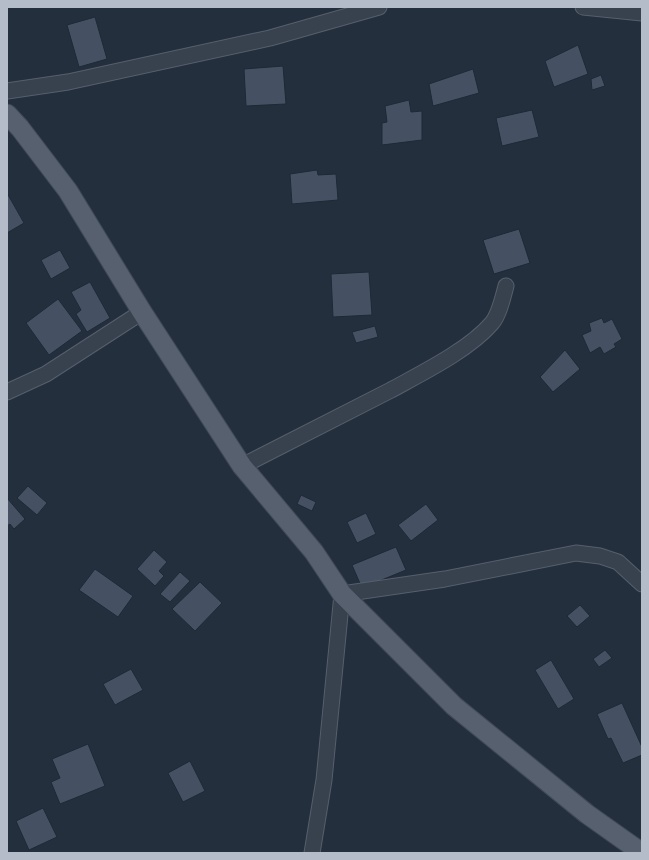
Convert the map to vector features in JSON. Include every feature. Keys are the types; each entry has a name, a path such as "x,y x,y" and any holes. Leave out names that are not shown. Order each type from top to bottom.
{"main road":[{"path":"7,114 20,128 68,191 142,312 242,466 314,552 342,594 454,706 587,814 642,853"}],"street":[{"path":"7,91 68,82 270,38 379,7"},
{"path":"583,7 642,13"},
{"path":"242,466 400,385 456,353 477,337 493,322 502,301 506,286"},
{"path":"7,392 46,374 142,312"},
{"path":"312,853 324,780 342,594 445,579 576,553 600,556 618,562 642,584"}],"building":[{"path":"95,17 107,59 79,67 67,25"},
{"path":"578,45 588,74 554,87 545,61"},
{"path":"283,66 286,104 246,106 244,69"},
{"path":"473,69 479,93 433,106 429,84"},
{"path":"601,75 605,86 592,90 591,79"},
{"path":"409,100 411,112 422,111 422,140 382,145 382,123 387,122 385,106"},
{"path":"532,110 539,137 502,146 496,118"},
{"path":"317,170 318,175 336,174 338,200 292,204 290,174"},
{"path":"7,193 24,223 7,233"},
{"path":"519,229 530,263 494,274 483,240"},
{"path":"60,250 70,268 51,279 41,260"},
{"path":"369,272 372,315 333,317 331,274"},
{"path":"90,282 110,318 87,332 76,314 81,310 71,292"},
{"path":"58,299 82,331 49,355 26,323"},
{"path":"602,318 604,323 612,319 622,339 614,344 616,347 604,354 600,347 590,353 582,335 591,331 589,323"},
{"path":"375,326 378,337 356,343 352,332"},
{"path":"565,350 580,369 553,392 540,377"},
{"path":"28,486 47,503 37,515 17,498"},
{"path":"301,495 316,502 312,511 297,504"},
{"path":"7,498 25,519 14,529 10,524 7,526"},
{"path":"426,504 438,520 411,541 398,525"},
{"path":"366,513 376,534 357,543 347,522"},
{"path":"396,547 406,570 362,588 352,565"},
{"path":"154,550 167,562 159,571 164,576 155,586 137,569"},
{"path":"95,569 133,596 118,617 79,590"},
{"path":"180,572 190,581 170,602 160,594"},
{"path":"200,582 222,603 195,631 172,609"},
{"path":"580,605 590,616 577,627 567,616"},
{"path":"605,650 612,658 599,667 593,659"},
{"path":"551,660 574,699 558,709 535,670"},
{"path":"131,669 143,690 115,705 103,684"},
{"path":"622,703 642,747 642,755 623,763 611,738 608,739 597,714"},
{"path":"88,744 105,786 60,804 51,782 60,778 52,759"},
{"path":"190,761 205,791 183,802 168,773"},
{"path":"43,808 57,837 29,850 16,821"}]}
